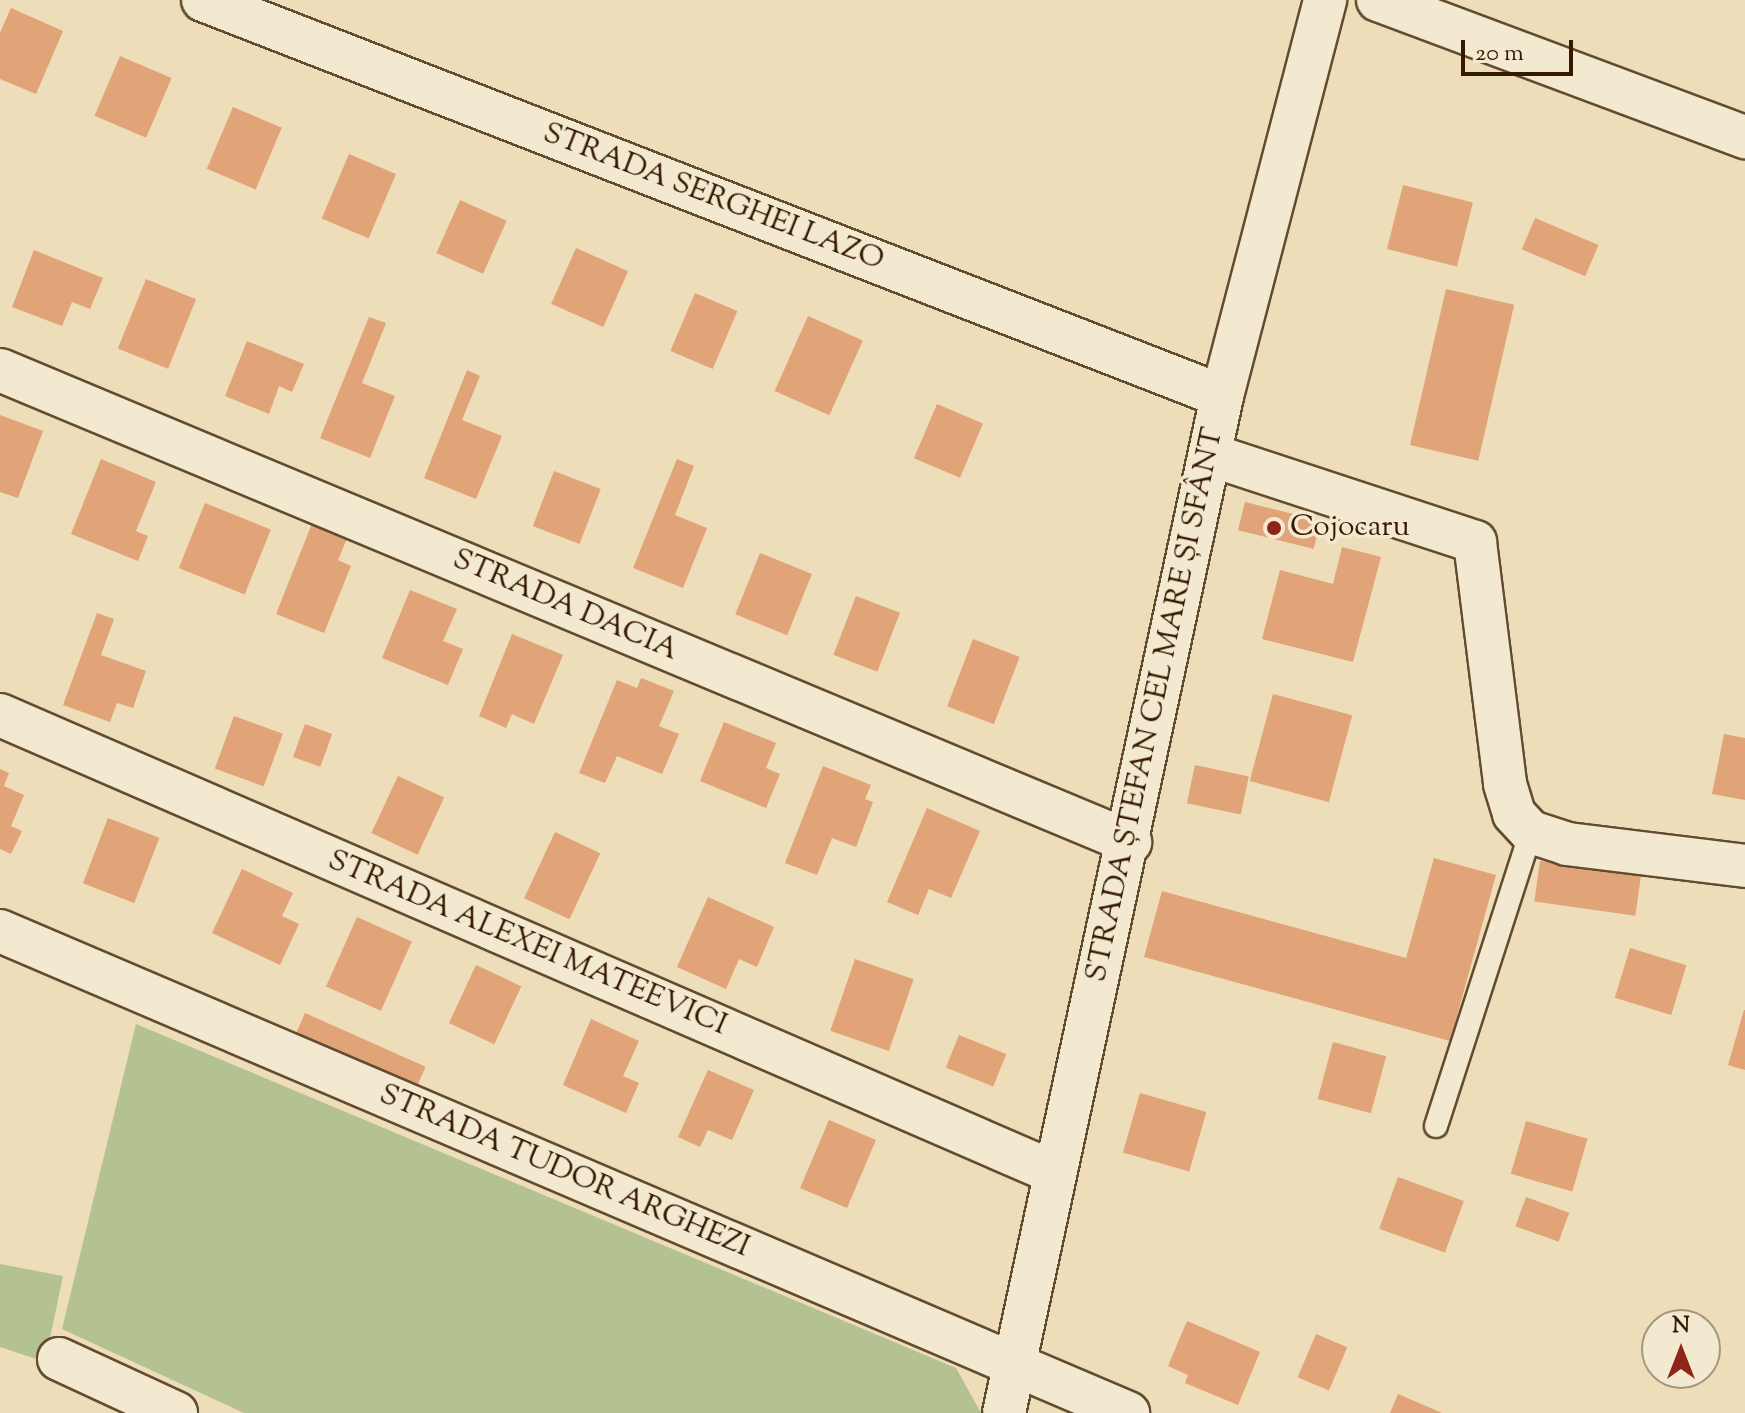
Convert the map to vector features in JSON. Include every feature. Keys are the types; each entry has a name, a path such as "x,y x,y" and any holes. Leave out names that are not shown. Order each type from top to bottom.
{"street":[{"name":"STRADA SERGHEI LAZO","path":"203,0 1222,396"},
{"name":"STRADA ȘTEFAN CEL MARE ȘI SFÂNT","path":"1004,1413 1053,1172 1130,842 1222,396 1325,0"},
{"path":"1378,0 1745,137"},
{"name":"STRADA DACIA","path":"0,370 1130,842"},
{"path":"1211,455 1475,542 1505,784 1514,814 1531,832 1567,844 1745,866"},
{"name":"STRADA ALEXEI MATEEVICI","path":"0,715 1053,1172"},
{"name":"STRADA TUDOR ARGHEZI","path":"0,931 1128,1413"},
{"path":"59,1359 176,1413"}],"lane":[{"path":"1436,1126 1531,832"}],"green space":[{"path":"136,1024 956,1368 981,1413 244,1413 62,1329"},
{"path":"0,1264 63,1276 45,1362 0,1347"}],"building":[{"path":"11,8 63,31 36,94 0,79 0,33"},
{"path":"120,56 172,78 146,138 95,116"},
{"path":"233,107 282,128 256,189 207,169"},
{"path":"349,154 396,174 369,238 322,218"},
{"path":"1403,185 1473,202 1457,266 1387,249"},
{"path":"460,200 507,221 483,274 436,253"},
{"path":"1535,218 1599,245 1585,276 1522,249"},
{"path":"576,248 628,271 603,327 551,304"},
{"path":"34,250 103,278 90,309 72,302 62,326 12,307"},
{"path":"146,279 196,299 168,369 118,349"},
{"path":"1446,289 1514,305 1478,461 1410,445"},
{"path":"695,293 737,311 713,369 670,351"},
{"path":"808,316 863,340 829,415 775,391"},
{"path":"369,317 386,323 362,383 395,396 370,458 320,438"},
{"path":"247,341 304,364 292,392 279,386 269,414 225,396"},
{"path":"467,370 480,376 462,420 502,436 476,499 424,478"},
{"path":"937,404 983,424 960,478 914,458"},
{"path":"0,415 43,431 18,498 0,492"},
{"path":"101,459 156,482 136,531 148,536 138,561 71,534"},
{"path":"677,459 694,466 675,515 707,528 683,588 633,568"},
{"path":"554,471 601,489 580,544 533,526"},
{"path":"1245,502 1321,521 1314,549 1238,530"},
{"path":"205,503 271,530 245,594 179,568"},
{"path":"313,521 348,536 338,560 351,566 324,633 276,614"},
{"path":"1342,547 1381,557 1353,662 1262,639 1280,570 1333,584"},
{"path":"760,553 812,574 787,635 735,614"},
{"path":"410,590 457,609 443,641 463,649 448,685 382,658"},
{"path":"856,596 900,613 877,672 833,655"},
{"path":"97,613 114,619 101,655 146,671 133,708 117,703 110,722 63,705"},
{"path":"512,634 563,655 534,724 512,714 506,728 479,716"},
{"path":"973,639 1020,657 994,724 947,706"},
{"path":"641,678 674,691 659,726 679,734 662,774 617,756 605,783 579,773 617,680 637,688"},
{"path":"1273,694 1352,715 1329,802 1250,781"},
{"path":"234,716 283,734 264,786 215,769"},
{"path":"724,722 776,743 766,768 780,774 766,808 700,781"},
{"path":"305,724 332,734 320,767 293,757"},
{"path":"1724,734 1745,738 1745,800 1712,794"},
{"path":"1195,765 1249,776 1241,815 1187,803"},
{"path":"823,766 871,785 865,799 873,802 856,847 832,838 817,875 785,863"},
{"path":"0,769 9,773 4,786 24,795 11,826 22,831 11,854 0,849"},
{"path":"398,776 444,798 418,855 371,833"},
{"path":"927,808 980,831 951,898 929,889 918,915 887,902"},
{"path":"108,818 159,838 134,903 83,883"},
{"path":"555,832 600,853 569,919 524,898"},
{"path":"1434,858 1496,875 1450,1041 1144,957 1162,891 1406,958"},
{"path":"1540,861 1641,875 1635,916 1534,902"},
{"path":"242,869 293,893 282,916 299,924 280,965 212,933"},
{"path":"708,897 774,927 757,967 739,959 726,989 677,967"},
{"path":"357,917 412,941 381,1011 326,986"},
{"path":"1630,948 1686,965 1671,1015 1615,998"},
{"path":"855,959 914,979 889,1051 830,1031"},
{"path":"476,965 521,986 494,1044 449,1023"},
{"path":"1745,1010 1745,1070 1728,1065"},
{"path":"305,1013 426,1067 415,1091 294,1038"},
{"path":"591,1019 639,1041 623,1076 639,1083 626,1113 563,1085"},
{"path":"959,1035 1006,1054 993,1087 946,1067"},
{"path":"1333,1042 1386,1056 1371,1113 1318,1099"},
{"path":"708,1070 754,1090 732,1140 708,1130 700,1147 678,1137"},
{"path":"1140,1093 1206,1112 1189,1172 1123,1153"},
{"path":"829,1120 876,1140 847,1208 800,1188"},
{"path":"1526,1121 1588,1139 1572,1192 1511,1174"},
{"path":"1398,1177 1464,1201 1445,1253 1379,1229"},
{"path":"1526,1197 1569,1213 1559,1242 1515,1226"},
{"path":"1187,1321 1260,1352 1238,1405 1185,1383 1188,1375 1168,1366"},
{"path":"1316,1334 1347,1347 1329,1391 1298,1377"},
{"path":"1398,1394 1442,1413 1390,1413"}],"place":[{"name":"Cojocaru","path":"1274,528"}]}
